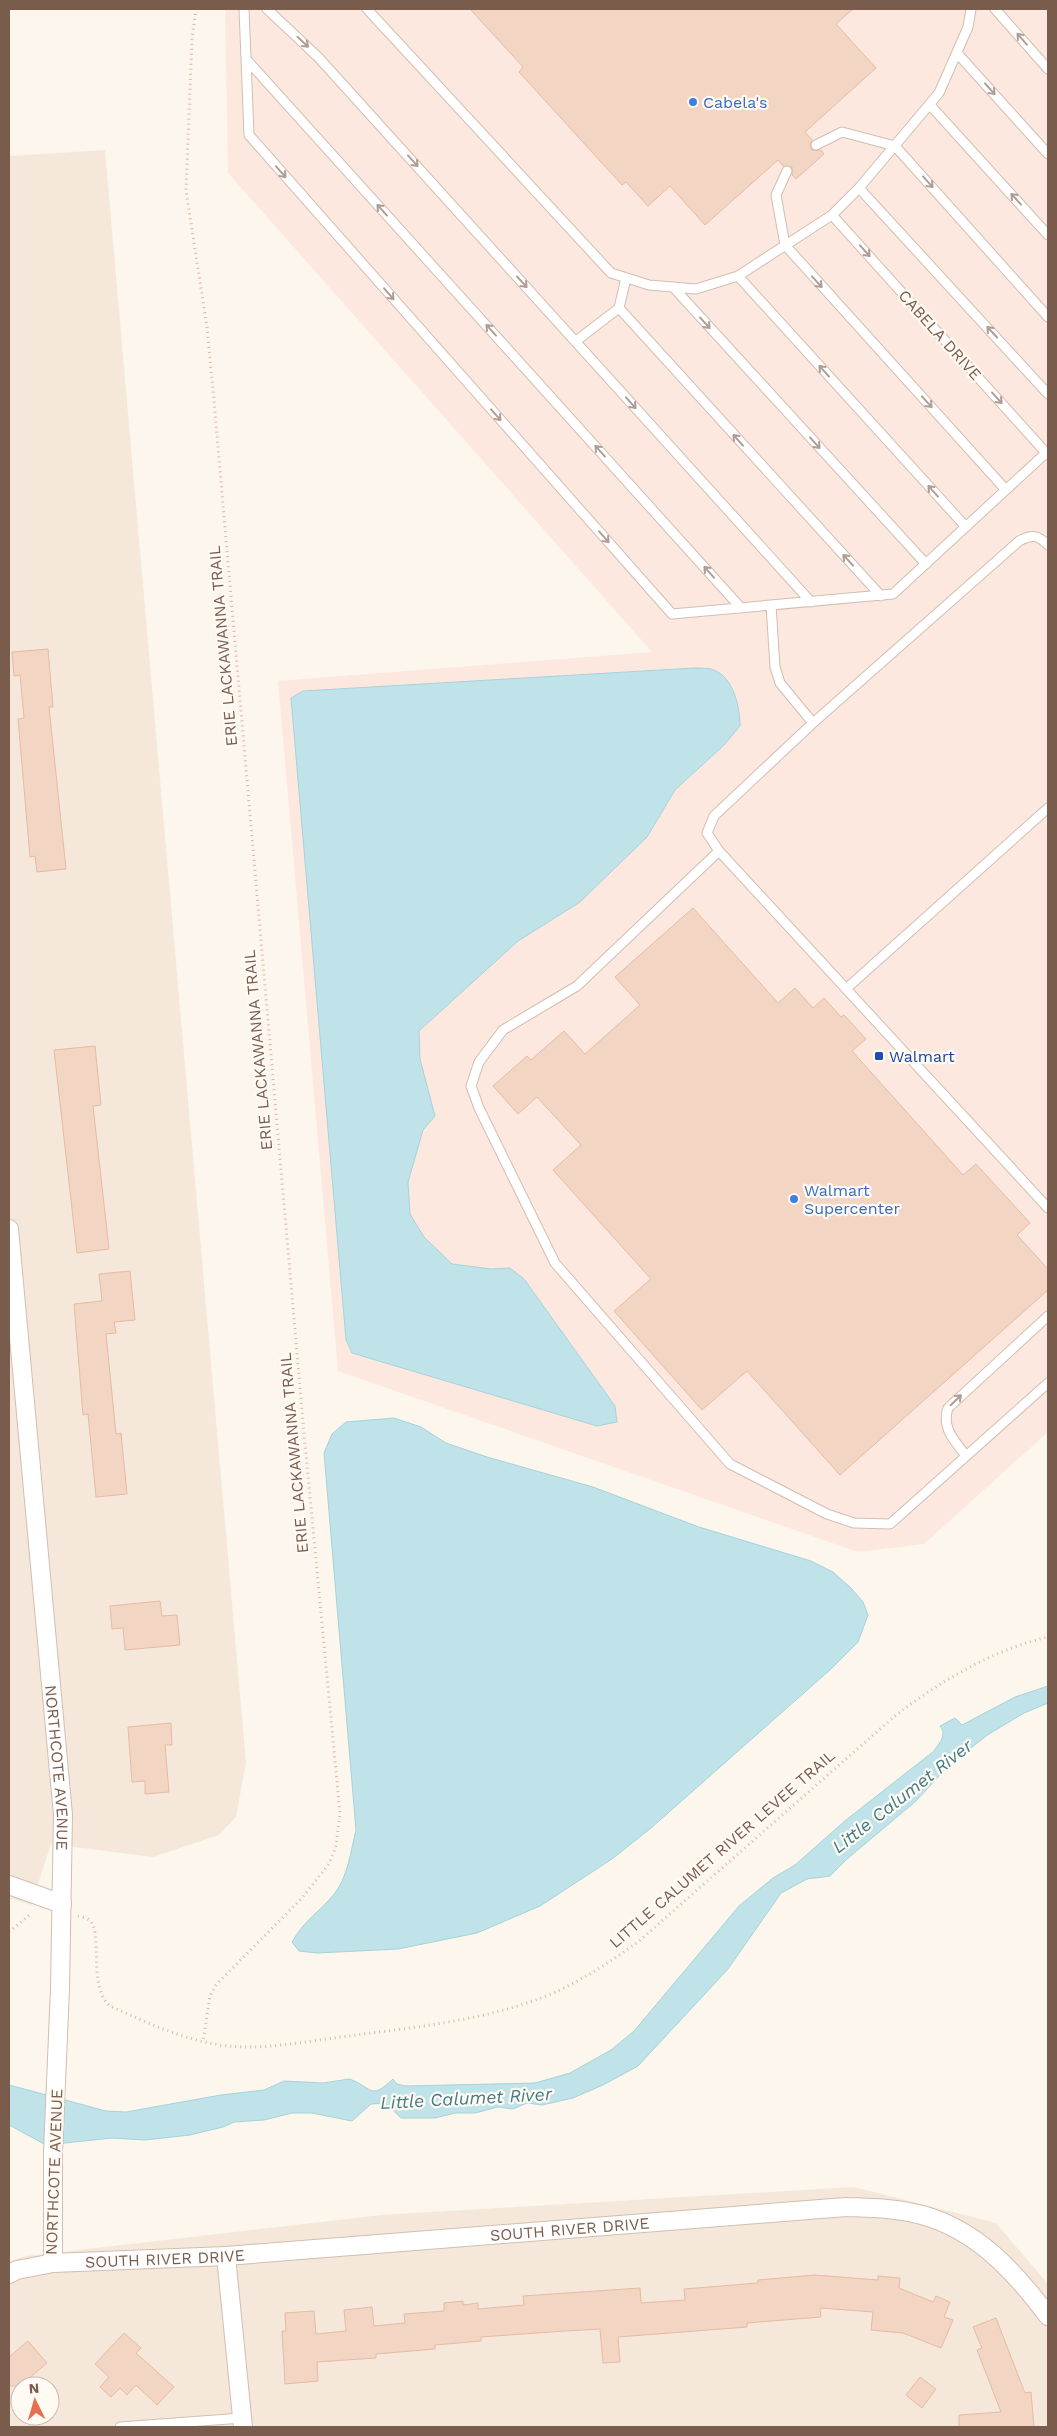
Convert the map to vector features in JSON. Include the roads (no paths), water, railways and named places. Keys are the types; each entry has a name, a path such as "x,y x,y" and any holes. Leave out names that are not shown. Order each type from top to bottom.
{"street":[{"name":"NORTHCOTE AVENUE","path":"9,1230 62,1815 62,1904 53,2152 52,2262 17,2270 9,2274"},
{"path":"9,1885 62,1904"},
{"name":"SOUTH RIVER DRIVE","path":"52,2262 226,2256 846,2207 887,2209 922,2215 950,2226 979,2242 1030,2291 1048,2316"},
{"path":"226,2256 242,2422"}],"lane":[{"path":"244,9 249,135 672,614 893,594 1048,453"},
{"path":"267,9 318,56 811,602"},
{"path":"368,9 611,273 649,285 696,289 738,276 832,215 859,188 939,94 968,27 970,9"},
{"path":"996,9 1048,69"},
{"path":"957,53 1048,154"},
{"path":"246,59 742,608"},
{"path":"930,105 1048,235"},
{"path":"816,145 842,132 895,146 1048,317"},
{"path":"788,170 776,195 784,246 1006,490"},
{"path":"859,188 1048,394"},
{"name":"CABELA DRIVE","path":"832,215 1048,453"},
{"path":"738,276 966,527"},
{"path":"576,341 618,308 626,278"},
{"path":"672,287 926,564"},
{"path":"618,308 880,596"},
{"path":"1048,546 1040,537 1029,536 1019,541 813,723 714,816 707,833 719,851 1048,1208"},
{"path":"771,605 775,667 780,683 813,723"},
{"path":"847,988 1048,808"},
{"path":"719,851 577,986 503,1030 479,1062 471,1086 479,1108 556,1263 730,1464 827,1514 854,1522 890,1524 1048,1383"},
{"path":"966,1456 948,1431 944,1419 948,1408 1048,1316"},
{"path":"120,2427 242,2422"}],"water":[{"path":"694,668 714,670 721,674 731,686 737,702 740,726 724,745 675,790 647,837 580,902 518,941 419,1031 420,1059 435,1116 423,1130 408,1182 410,1214 424,1237 452,1264 491,1269 510,1268 524,1279 615,1406 617,1422 597,1426 352,1353 346,1340 291,698 303,691"},
{"path":"394,1418 421,1427 446,1443 487,1457 593,1487 699,1527 811,1561 833,1572 851,1588 863,1602 868,1615 858,1642 831,1669 651,1828 612,1859 540,1906 477,1933 398,1949 317,1953 299,1951 292,1942 307,1921 335,1893 343,1879 356,1830 324,1453 332,1434 346,1422"},
{"name":"Little Calumet River","path":"1048,1686 1048,1703 1024,1713 989,1734 951,1763 916,1801 847,1859 830,1876 807,1879 781,1893 728,1969 638,2066 603,2085 573,2098 542,2105 527,2103 513,2109 498,2107 475,2113 455,2113 435,2118 401,2118 385,2103 371,2104 352,2121 312,2113 292,2113 264,2120 234,2122 223,2127 190,2135 145,2140 112,2138 46,2145 9,2125 9,2085 106,2111 126,2112 221,2095 264,2090 284,2081 323,2083 349,2079 375,2091 393,2079 397,2084 406,2086 535,2083 570,2073 611,2050 634,2031 739,1906 773,1878 795,1865 846,1820 934,1751 943,1735 940,1726 955,1718 962,1725 1015,1697"}],"place":[{"name":"Cabela's","path":"693,102"},
{"name":"Walmart","path":"879,1056"},
{"name":"Walmart Supercenter","path":"794,1199"}]}
